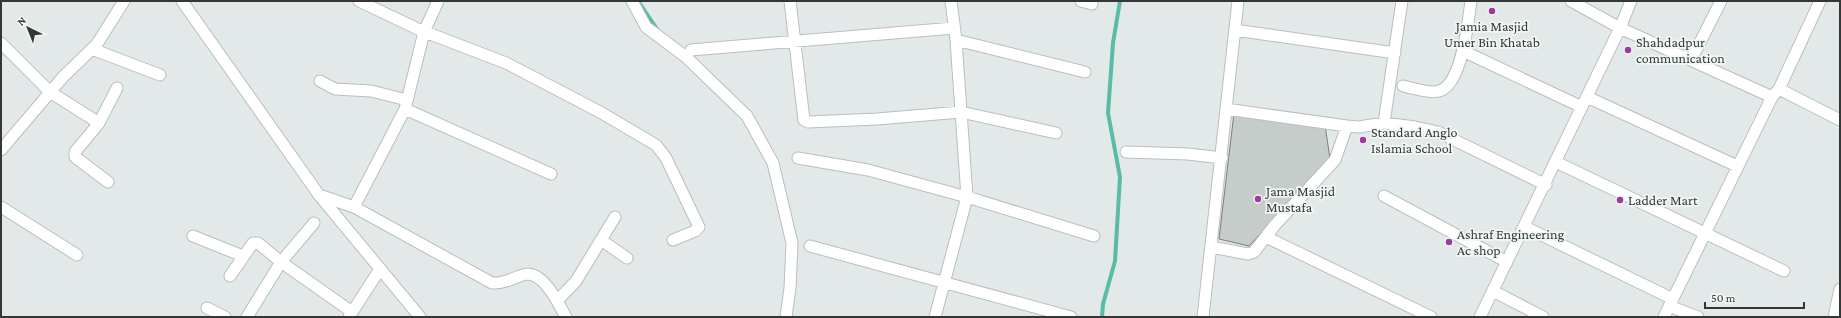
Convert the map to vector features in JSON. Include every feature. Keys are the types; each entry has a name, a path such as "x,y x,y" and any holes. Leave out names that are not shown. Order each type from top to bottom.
{"street":[{"path":"1,150 62,77 92,49 124,1"},
{"path":"182,1 319,195 420,317"},
{"path":"359,1 424,32 506,63 600,112 656,145 666,158 699,226 695,231 673,240"},
{"path":"354,207 406,105 424,32 438,1"},
{"path":"632,1 646,27 686,57 747,116 773,163 792,243 790,288 786,317"},
{"path":"790,1 803,116 804,120 808,122 877,119 961,112 1056,133"},
{"path":"935,317 967,197 956,40 951,1"},
{"path":"1081,1 1092,4"},
{"path":"1203,317 1222,158 1238,1"},
{"path":"1384,123 1402,1"},
{"path":"1402,86 1437,92 1444,89 1452,82 1463,51 1471,1"},
{"path":"1571,1 1620,28 1691,60 1840,120"},
{"path":"1480,317 1546,184 1620,28 1631,1"},
{"path":"1691,60 1721,1"},
{"path":"1664,317 1737,166 1776,93 1820,1"},
{"path":"691,50 954,28"},
{"path":"1235,30 1395,53"},
{"path":"956,40 1085,72"},
{"path":"1,43 50,92 99,123"},
{"path":"92,49 160,75"},
{"path":"1463,51 1737,166"},
{"path":"320,81 335,89 371,91 406,105 551,174"},
{"path":"108,182 75,157 75,152 99,123 117,88"},
{"path":"1226,109 1347,126 1384,123 1438,132 1546,184"},
{"path":"1211,247 1248,254 1254,252 1335,160 1347,126"},
{"path":"1126,152 1188,154 1222,158"},
{"path":"798,158 868,170 967,197 1094,236"},
{"path":"1556,162 1784,271"},
{"path":"319,195 354,207 492,283 502,283 529,274 536,276 553,292 566,317"},
{"path":"1384,196 1507,262"},
{"path":"1,207 76,255"},
{"path":"557,301 576,281 615,217"},
{"path":"247,317 281,262 314,223"},
{"path":"1524,227 1698,317"},
{"path":"193,236 243,256"},
{"path":"1266,237 1431,317"},
{"path":"601,240 628,258"},
{"path":"230,276 243,256 254,243 258,243 351,314 380,269"},
{"path":"810,246 1072,317"},
{"path":"1834,317 1840,289"},
{"path":"1493,291 1544,317"},
{"path":"207,308 225,317"}],"building":[{"name":"Jama Masjid Mustafa","path":"1234,113 1325,125 1330,159 1249,246 1219,239"}],"waterway":[{"path":"638,1 659,32"},
{"path":"1102,317 1103,304 1115,261 1120,177 1108,113 1113,43 1120,1"}],"place":[{"name":"Jamia Masjid Umer Bin Khatab","path":"1492,11"},
{"name":"Shahdadpur communication","path":"1628,50"},
{"name":"Standard Anglo Islamia School","path":"1363,140"},
{"name":"Jama Masjid Mustafa","path":"1258,199"},
{"name":"Ladder Mart","path":"1620,200"},
{"name":"Ashraf Engineering Ac shop","path":"1449,242"}]}
